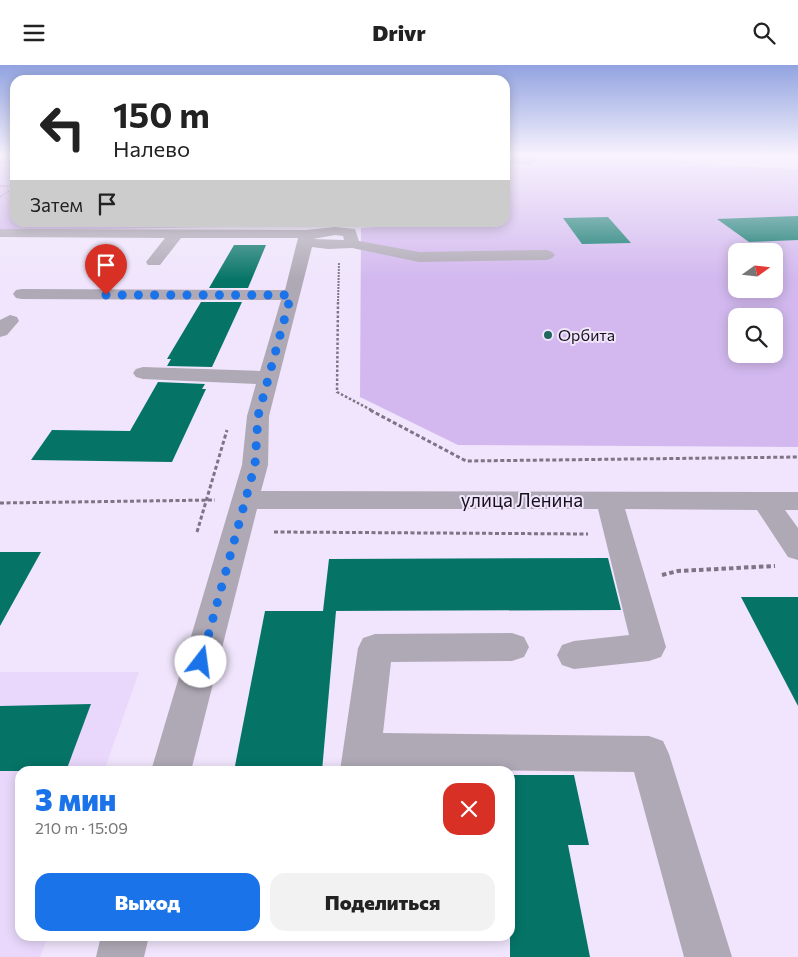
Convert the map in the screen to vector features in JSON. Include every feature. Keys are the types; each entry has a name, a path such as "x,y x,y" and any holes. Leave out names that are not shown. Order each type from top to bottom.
{"street":[{"path":"0,233 177,233 306,238 348,236 419,257 547,255"},
{"path":"154,262 177,233"},
{"path":"172,766 255,465 258,416 306,238"},
{"path":"22,295 291,295"},
{"path":"143,373 268,378"},
{"name":"улица Ленина","path":"245,500 798,501"},
{"path":"574,655 649,647 609,501"},
{"path":"765,501 788,558"},
{"path":"512,647 374,647 361,761 648,754 708,957"},
{"path":"120,957 124,941"}],"path":[{"path":"348,236 337,392 466,461 798,457"},
{"path":"197,532 243,377"},
{"path":"0,503 245,500"},
{"path":"274,532 618,534"},
{"path":"678,571 788,558"}],"shaded area":[{"path":"0,197 10,197 10,227 217,227 0,231"},
{"name":"Орбита","path":"510,197 798,197 798,447 458,445 360,397 361,228 510,227"},
{"path":"0,672 139,672 106,766 15,766 15,941 46,941 40,957 0,957"}],"building":[{"path":"798,216 798,240 749,242 717,219"},
{"path":"608,217 631,243 582,244 563,218"},
{"path":"234,245 266,245 248,288 209,288"},
{"path":"201,302 242,302 212,367 167,366 171,359 167,359"},
{"path":"158,382 205,384 202,389 206,389 172,462 31,460 52,430 130,431"},
{"path":"0,552 41,552 0,626"},
{"path":"608,558 621,610 323,611 329,559"},
{"path":"741,597 798,597 798,706"},
{"path":"265,611 336,611 322,766 235,766"},
{"path":"91,704 68,766 15,766 15,771 0,771 0,706"},
{"path":"515,775 574,775 589,845 568,845 590,957 510,957 510,941 515,941"}],"place":[{"name":"Орбита","path":"548,335"}],"route":[{"path":"106,295 291,295 258,416 255,465 201,662"}]}
